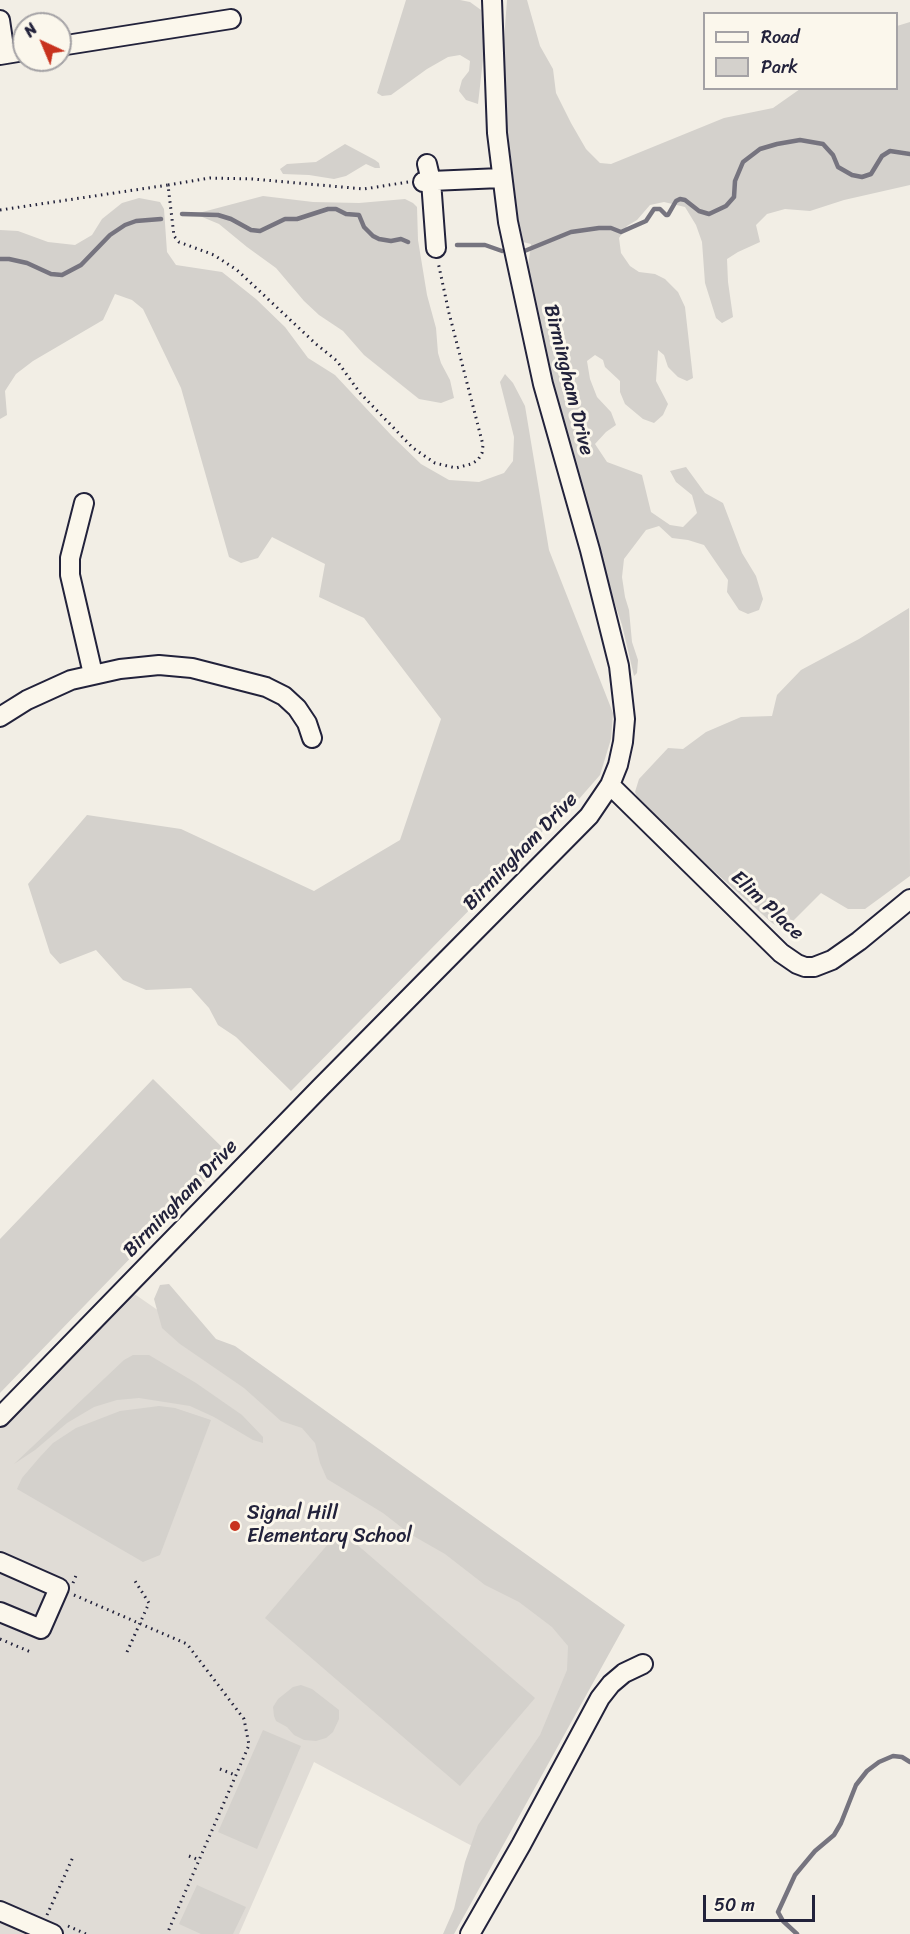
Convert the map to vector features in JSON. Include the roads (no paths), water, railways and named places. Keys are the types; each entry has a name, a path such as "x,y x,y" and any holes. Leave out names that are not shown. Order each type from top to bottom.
{"street":[{"name":"Birmingham Drive","path":"0,1417 589,816 610,785 618,765 624,731 623,692 619,666 590,550 543,384 507,222 497,133 492,0"},
{"path":"72,44 231,19"},
{"path":"0,20 2,55"},
{"path":"436,248 427,176 501,177"},
{"path":"84,503 70,558 70,575 93,674"},
{"path":"0,717 48,689 93,674 159,665 192,668 266,687 284,696 297,708 307,723 312,738"},
{"name":"Elim Place","path":"610,785 781,953 797,964 814,967 832,960 860,941 910,899"},
{"path":"0,1562 58,1588 41,1629 0,1612"},
{"path":"470,1934 600,1698 624,1673 643,1664"},
{"path":"0,1911 50,1926"}],"waterway":[{"path":"522,252 571,232 599,228 611,228 621,232 646,221 654,209 660,209 668,215 676,201 680,199 685,200 699,211 709,214 726,206 734,197 735,181 743,162 760,149 777,144 800,140 823,144 833,155 838,167 852,175 862,177 871,174 882,156 890,151 910,154"},
{"path":"182,214 218,215 251,230 260,231 285,219 297,219 328,209 336,209 346,214 359,215 364,227 379,239 391,241 401,239 408,242"},
{"path":"0,259 27,263 51,274 62,275 81,265 110,235 125,225 136,221 161,219"},
{"path":"457,245 485,245 502,251"},
{"path":"797,1934 783,1921 778,1912 795,1875 815,1851 834,1835 856,1785 867,1771 893,1756 902,1757 910,1762"}],"place":[{"name":"Signal Hill Elementary School","path":"235,1526"}]}
